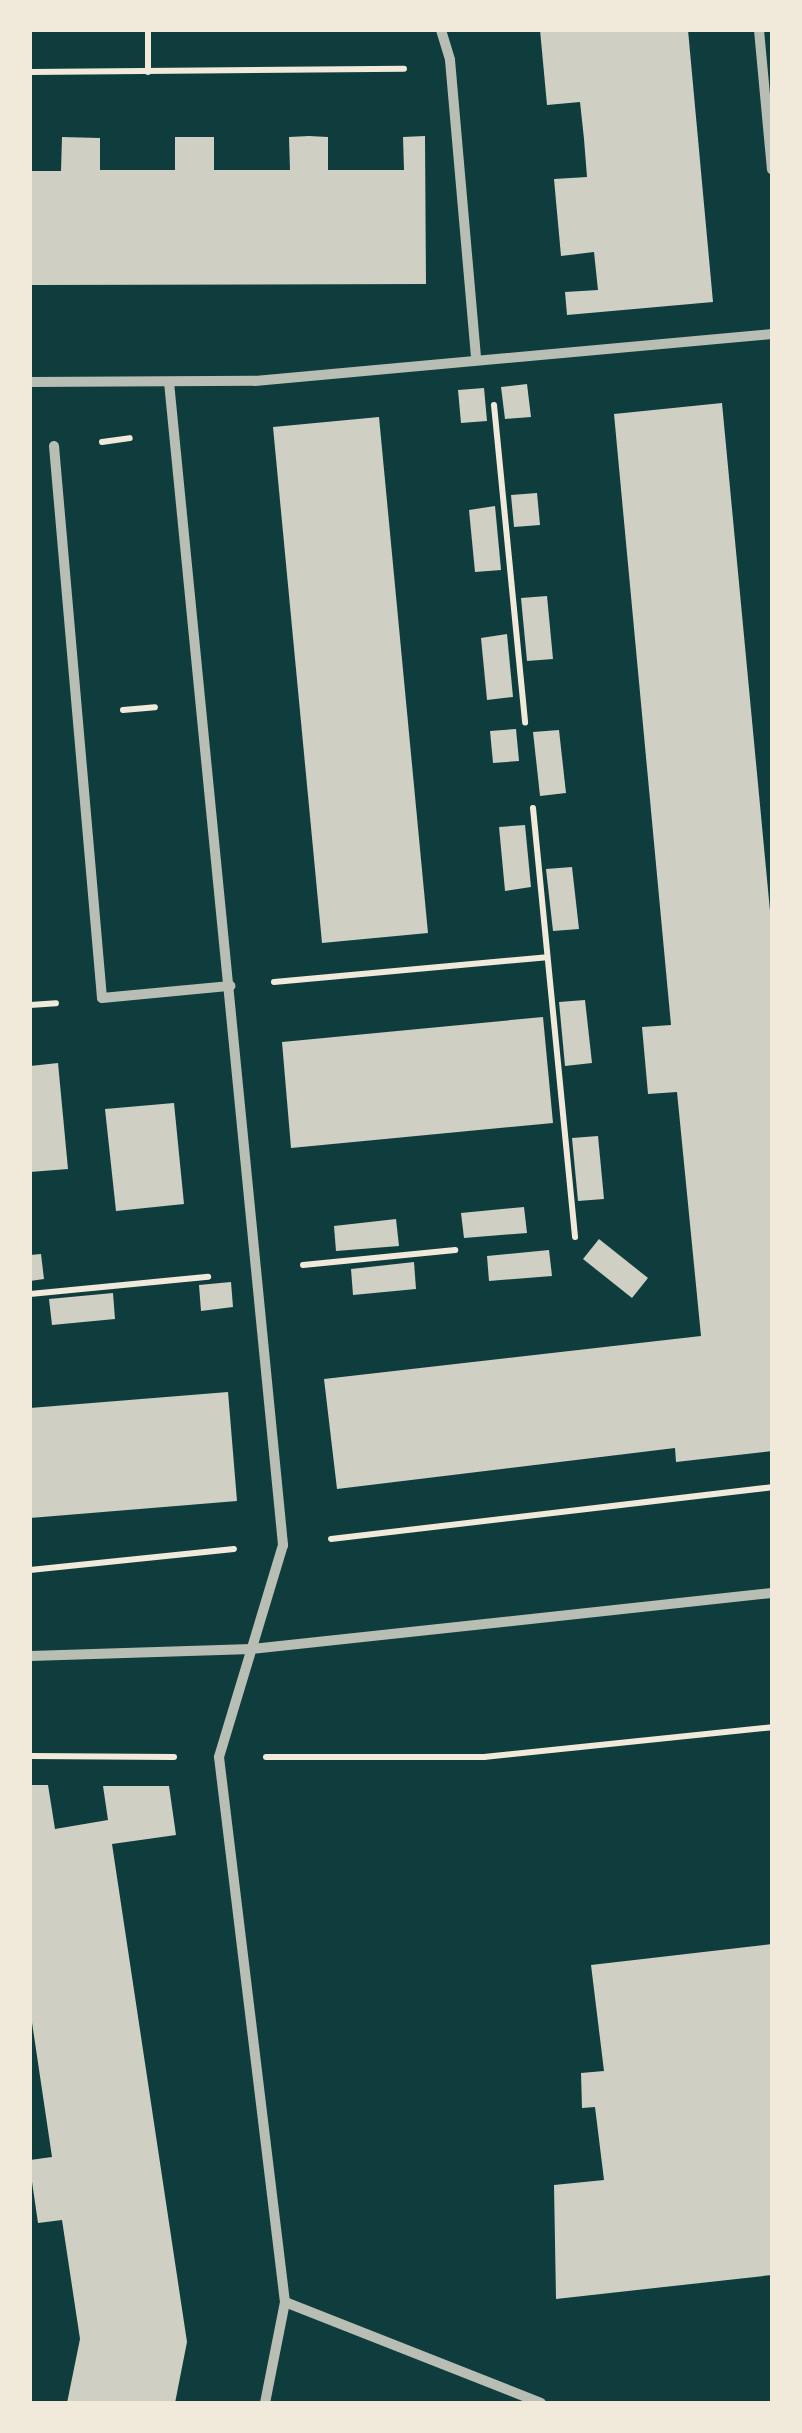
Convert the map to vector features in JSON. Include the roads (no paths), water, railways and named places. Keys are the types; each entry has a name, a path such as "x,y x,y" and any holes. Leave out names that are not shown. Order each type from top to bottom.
{"street":[{"path":"441,30 450,69 476,360"},
{"path":"759,30 772,169"},
{"path":"30,382 255,381 772,334"},
{"path":"169,382 204,702 283,1544 220,1757 285,2302 265,2403"},
{"path":"54,446 102,998 230,986"},
{"path":"30,1656 252,1649 597,1617 772,1593"},
{"path":"285,2302 541,2403"}]}
